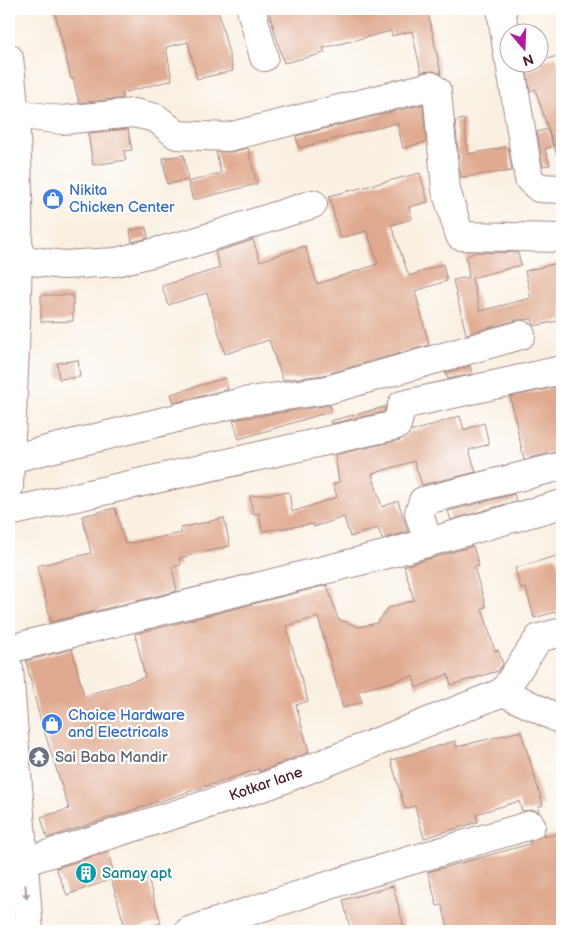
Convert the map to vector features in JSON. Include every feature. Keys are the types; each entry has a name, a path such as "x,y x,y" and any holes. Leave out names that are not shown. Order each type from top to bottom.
{"street":[{"path":"251,9 264,57"},
{"path":"501,9 503,22"},
{"path":"9,58 16,114 19,193 13,258 9,487"},
{"path":"512,72 529,179 531,183 539,188 562,189"},
{"path":"16,114 62,120 134,113 156,118 177,135 228,137 431,86 437,91 446,190 460,236 562,238"},
{"path":"13,258 63,265 116,262 191,242 313,204"},
{"path":"10,459 242,402 327,390 522,335"},
{"path":"9,512 397,426 402,405 562,370"},
{"path":"428,543 419,513 423,501 562,466"},
{"path":"9,649 428,543 562,504"},
{"path":"562,632 539,638 503,692 559,719 562,718"},
{"path":"9,669 16,862 29,931"},
{"name":"Kotkar lane","path":"16,862 269,785 503,692"},
{"path":"189,931 358,876 531,825"}],"building":[{"path":"54,9 218,9 233,71 197,79 188,42 166,47 172,80 122,93 123,98 79,103 73,78 71,79"},
{"path":"268,9 424,9 425,13 428,12 441,74 434,71 421,72 412,31 392,36 391,31 323,48 325,53 284,63"},
{"path":"556,56 562,74 562,160 559,161 535,89 530,91 527,72 548,72 548,59"},
{"path":"423,104 426,142 403,148 397,123 299,148 296,136"},
{"path":"464,119 468,154 508,147 512,171 461,177 455,121"},
{"path":"128,129 132,150 124,151 126,160 93,165 88,133"},
{"path":"547,129 553,146 545,149 550,165 543,166 537,132"},
{"path":"248,148 257,184 193,200 188,182 221,173 216,152 232,152"},
{"path":"184,155 188,180 167,184 163,158"},
{"path":"420,173 428,202 409,207 412,219 391,225 409,276 443,264 447,281 415,291 429,345 324,375 283,380 269,340 225,354 207,293 168,305 162,286 220,268 215,252 253,240 260,261 305,246 317,284 378,264 367,231 340,238 329,196"},
{"path":"146,227 148,238 132,242 130,230"},
{"path":"476,252 518,253 521,265 472,278 480,311 531,298 525,271 562,262 562,320 534,326 532,319 517,320 466,334 453,280 469,277 466,257"},
{"path":"41,295 73,295 73,321 41,322"},
{"path":"78,360 80,377 59,379 57,363"},
{"path":"470,366 472,374 448,379 445,373"},
{"path":"225,378 228,389 174,403 171,394"},
{"path":"560,386 562,451 524,459 510,397"},
{"path":"330,405 332,411 239,439 233,420"},
{"path":"385,407 384,412 331,424 330,421"},
{"path":"460,416 464,430 484,423 489,444 469,450 476,472 422,485 414,461 372,474 382,507 398,501 408,532 382,539 378,528 350,537 344,517 314,527 313,524 262,531 259,513 253,514 250,496 289,492 292,512 337,497 333,484 339,482 335,455 400,440 410,432"},
{"path":"514,494 516,501 451,520 448,511"},
{"path":"115,508 125,544 182,533 180,528 224,518 230,546 179,558 181,565 172,567 177,591 51,622 37,566 91,553 82,516"},
{"path":"473,546 479,566 474,567 486,607 482,608 495,651 498,650 503,664 498,671 451,685 448,674 416,688 413,676 358,691 362,702 343,708 318,617 286,626 308,701 296,705 309,752 259,772 259,769 47,838 41,817 69,809 38,711 26,661 72,649 84,696 145,677 135,634 327,585 338,619 359,627 377,623 388,608 414,600 404,566"},
{"path":"556,556 562,576 562,610 534,618 526,588 521,589 515,568"},
{"path":"521,731 543,805 538,807 539,812 534,810 522,811 519,801 476,814 478,822 424,838 415,806 405,809 391,760 455,741 456,747"},
{"path":"562,833 562,931 449,931 442,905 437,906 428,872 530,844 529,842 544,834 544,837"},
{"name":"Samay apt","path":"108,852 115,878 67,895 56,868"},
{"path":"146,872 161,923 126,931 112,881"},
{"path":"393,886 405,931 351,931 343,900"}],"place":[{"name":"Nikita Chicken Center","path":"53,199"},
{"name":"Choice Hardware and Electricals","path":"52,724"},
{"name":"Sai Baba Mandir","path":"39,757"},
{"name":"Samay apt","path":"86,873"}]}
